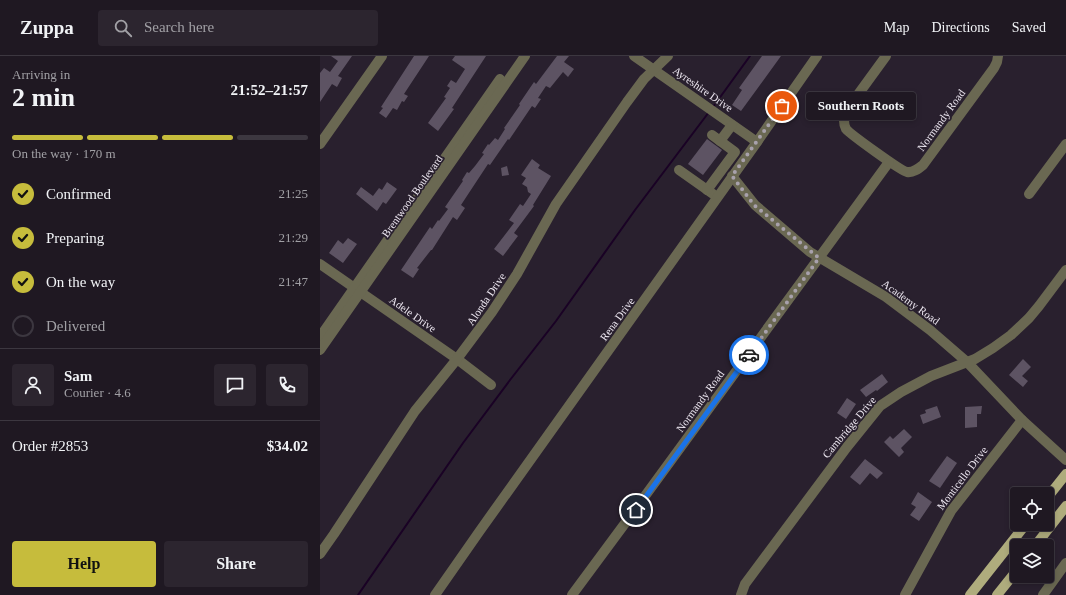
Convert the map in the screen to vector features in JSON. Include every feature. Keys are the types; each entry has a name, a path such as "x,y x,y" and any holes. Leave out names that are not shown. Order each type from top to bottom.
{"main road":[{"path":"1054,489 1066,474"},
{"path":"1040,539 1066,506"},
{"path":"970,595 1020,531"},
{"path":"997,595 1010,579"}],"street":[{"path":"320,144 382,56"},
{"name":"Brentwood Boulevard","path":"320,350 357,290 516,56"},
{"name":"Brentwood Boulevard","path":"320,337 357,290 525,56"},
{"name":"Ayreshire Drive","path":"634,56 757,142"},
{"name":"Alonda Drive","path":"320,554 343,522 415,411 457,359 492,312 509,286 556,204 644,79 668,56"},
{"name":"Rena Drive","path":"435,595 718,198 817,56"},
{"name":"Normandy Road","path":"886,56 849,106 844,114 844,121 846,129 889,162 906,172 913,172 923,165 994,68 998,56"},
{"path":"720,141 732,125"},
{"path":"707,190 735,152 712,135"},
{"path":"1029,194 1066,144"},
{"name":"Academy Road","path":"728,162 754,205 819,258 886,297 930,330 967,362 1022,420 1066,460"},
{"name":"Normandy Road","path":"572,595 889,162"},
{"path":"678,170 718,198"},
{"name":"Adele Drive","path":"320,264 457,359 491,385"},
{"name":"Cambridge Drive","path":"741,595 745,584 789,523 880,406 901,392 931,376 967,362 992,348 1020,327 1039,306 1066,270"},
{"name":"Monticello Drive","path":"905,595 951,511 1022,420"},
{"path":"1042,595 1066,563"}],"building":[{"path":"331,56 352,56 338,76 342,78 337,87 332,84 320,102 320,73 324,68 330,72 338,61"},
{"path":"414,56 429,56 404,94 408,96 404,102 402,101 397,110 393,108 386,118 379,113 383,108 381,107"},
{"path":"455,56 486,56 452,108 454,109 438,131 428,123 446,98 444,97 450,88 447,86 451,80 456,83 465,69 452,60"},
{"path":"557,56 569,56 564,62 574,69 568,77 563,72 550,88 546,86 538,98 541,99 535,108 532,106 509,140 508,139 490,165 488,164 461,205 465,208 457,220 453,217 432,250 417,268 419,269 413,278 401,270 430,227 432,229 448,209 445,207 463,181 462,180 467,172 469,173 484,154 482,153 488,144 489,145 495,138 498,140 505,129 504,128 534,82 536,84"},
{"path":"762,56 781,56 741,111 732,105 742,90 739,88"},
{"path":"707,139 722,150 703,175 688,164"},
{"path":"532,159 540,165 538,168 551,176 533,205 534,206 514,233 518,236 503,256 494,249 514,223 509,220 520,204 523,206 531,194 528,192 527,187 522,184 526,178 521,175"},
{"path":"507,166 509,175 502,176 501,168"},
{"path":"387,182 397,189 386,204 383,202 377,211 356,194 361,187 373,196 379,188 382,190"},
{"path":"348,238 357,244 343,263 329,253 338,240 343,244"},
{"path":"1023,359 1031,367 1022,376 1028,381 1023,387 1009,375"},
{"path":"882,374 888,382 877,391 876,390 866,397 860,390"},
{"path":"847,398 856,404 846,419 837,413"},
{"path":"937,406 941,417 923,424 920,415 926,413 925,410"},
{"path":"982,406 981,414 977,414 977,427 965,428 965,407"},
{"path":"904,429 912,437 901,448 904,452 899,457 884,442 890,436 893,439"},
{"path":"947,456 957,463 940,488 929,481"},
{"path":"865,459 883,473 877,479 870,473 860,485 850,477"},
{"path":"918,492 932,502 919,521 910,515 916,507 911,504"}],"waterway":[{"path":"713,107 750,56"},
{"path":"358,595 463,443 556,321 635,210 709,112"}],"way so far":[{"path":"749,355 819,258 754,205 732,176 782,106"}],"place":[{"name":"Southern Roots","path":"782,106"}],"route":[{"path":"636,510 749,355"}]}
